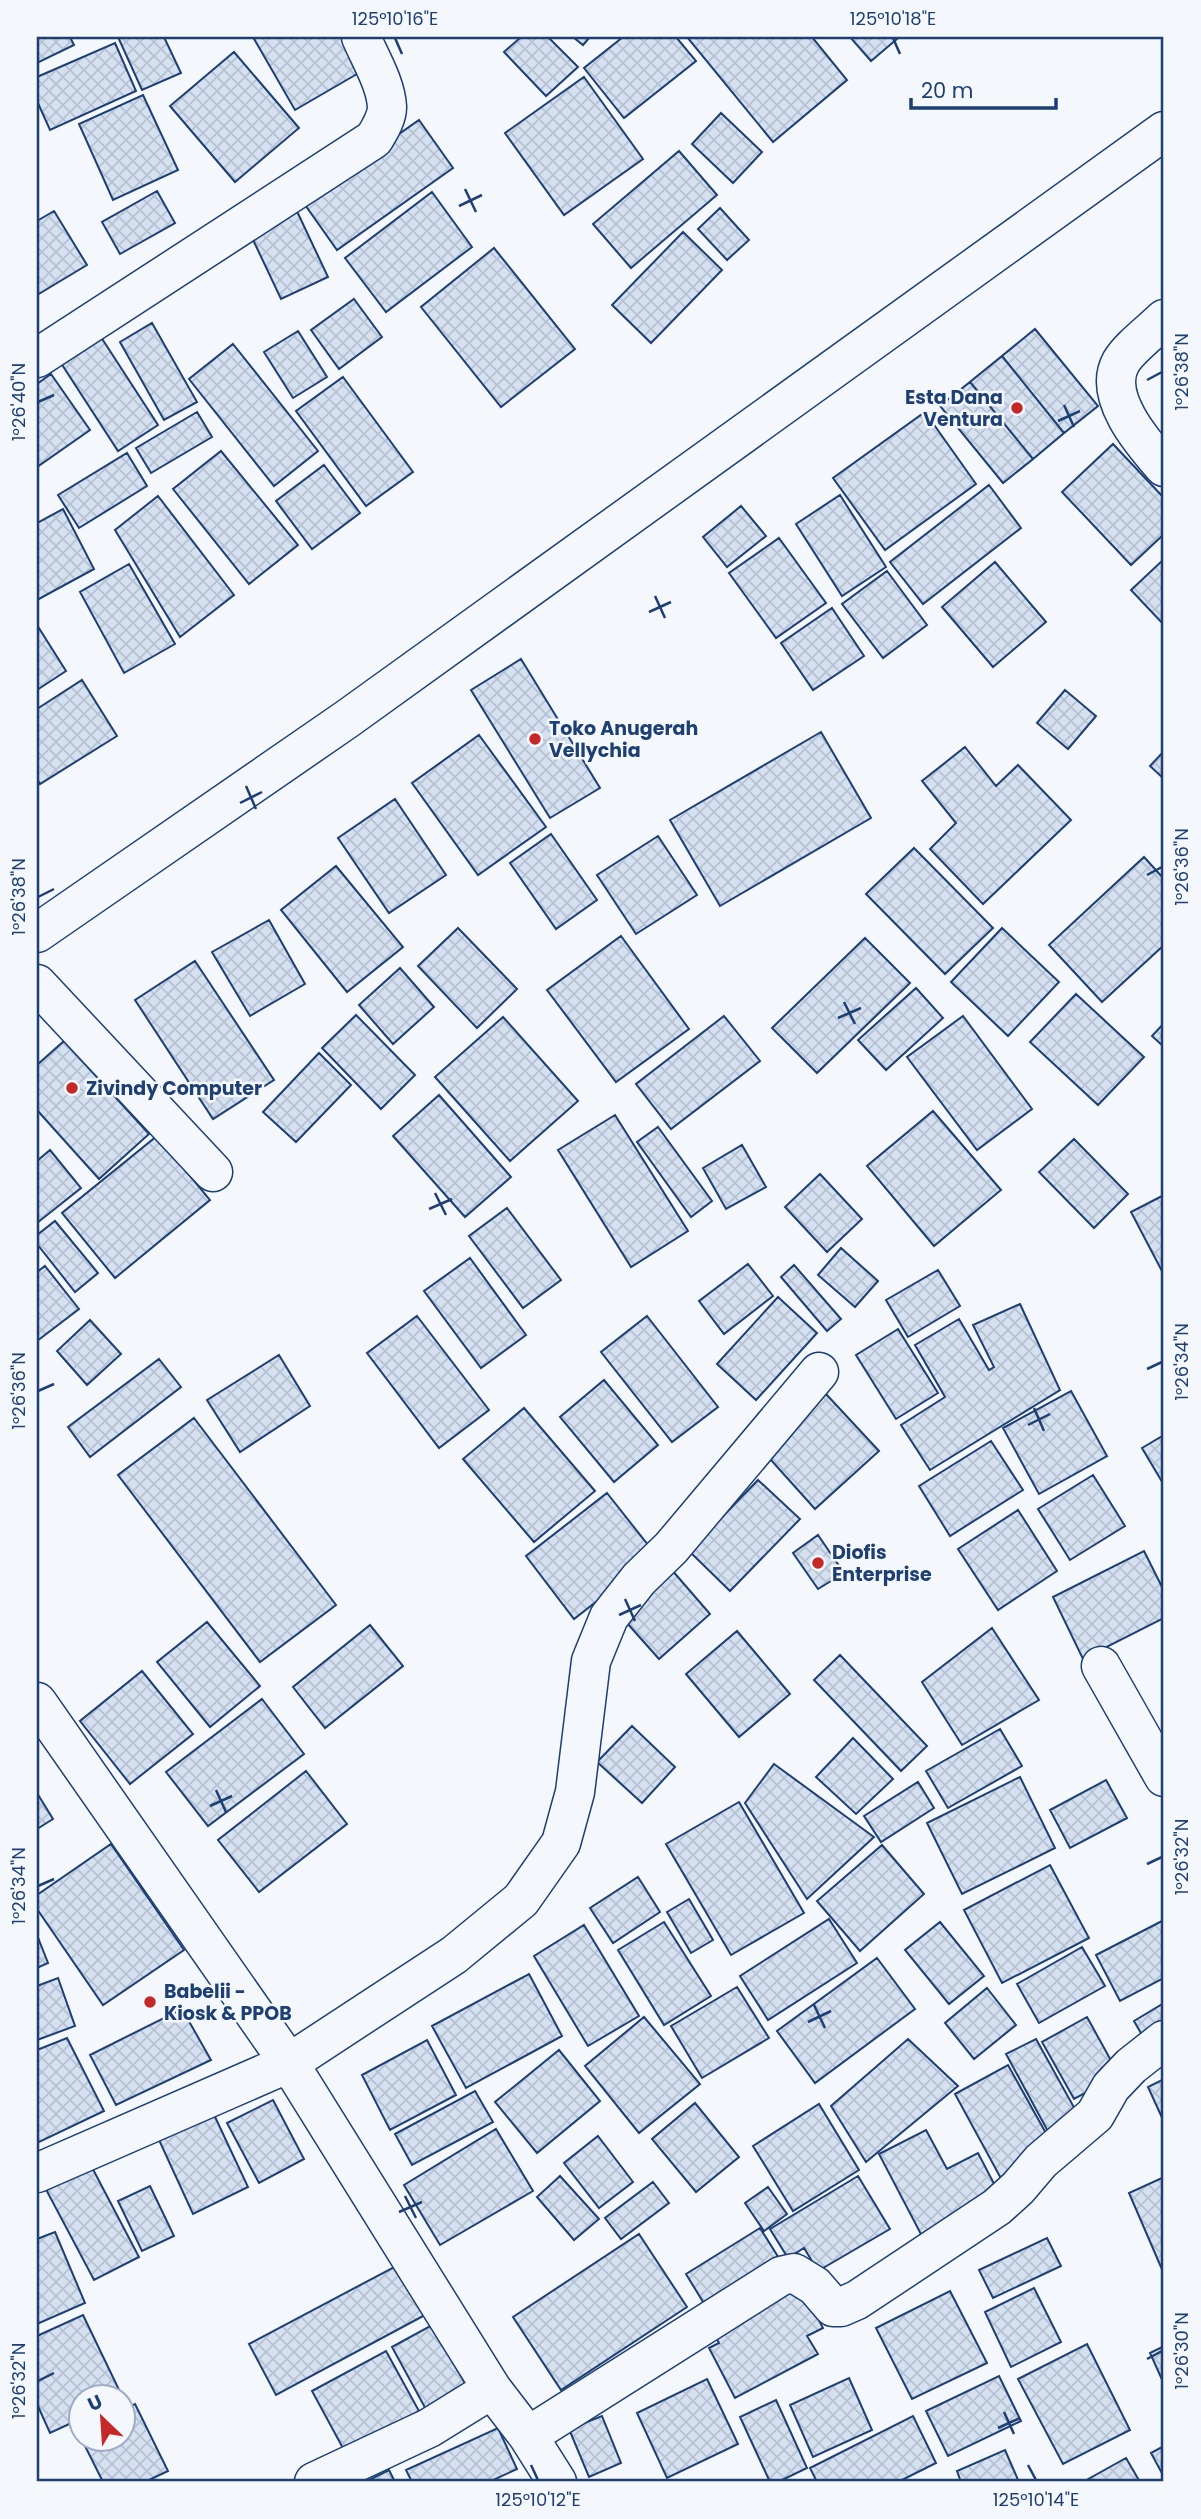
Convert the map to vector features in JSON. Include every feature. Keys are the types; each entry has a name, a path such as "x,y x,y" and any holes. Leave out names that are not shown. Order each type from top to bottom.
{"main road":[{"path":"37,358 221,241 374,139 383,125 387,107 362,37"},
{"path":"37,933 347,719 1159,145"},
{"path":"1164,319 1122,360 1114,380 1121,405 1141,440 1164,467"},
{"path":"37,984 213,1171"},
{"path":"37,2173 289,2063 454,1955 521,1900 561,1843 575,1792 591,1661 609,1617 639,1579 671,1548 819,1372"},
{"path":"1101,1666 1164,1777"},
{"path":"37,1702 289,2063 492,2389 528,2436 558,2482"},
{"path":"528,2436 781,2276 794,2273 816,2286 833,2307 841,2307 857,2300 998,2207 1041,2161 1095,2115 1111,2087 1130,2066 1164,2040"},
{"path":"314,2482 429,2428 492,2389"}],"building":[{"path":"37,37 70,37 74,45 37,63"},
{"path":"118,37 164,37 181,73 142,90"},
{"path":"253,37 351,37 369,67 295,110"},
{"path":"521,37 548,37 578,67 546,96 504,52"},
{"path":"573,37 590,37 583,45"},
{"path":"623,37 676,37 696,61 624,118 584,68"},
{"path":"687,37 812,37 847,80 773,142"},
{"path":"850,37 895,37 897,39 871,61"},
{"path":"115,43 136,91 50,130 37,101 37,77"},
{"path":"234,52 299,128 235,182 170,106"},
{"path":"584,77 643,159 564,215 505,133"},
{"path":"143,95 178,170 113,200 79,124"},
{"path":"721,113 762,152 733,183 692,144"},
{"path":"419,120 453,168 337,250 303,202"},
{"path":"679,151 717,195 631,268 593,224"},
{"path":"157,191 175,223 120,254 102,222"},
{"path":"432,192 472,247 386,312 345,258"},
{"path":"294,205 328,277 281,299 247,227"},
{"path":"720,208 749,240 727,260 698,229"},
{"path":"54,211 87,265 37,295 37,221"},
{"path":"683,232 722,270 651,343 612,305"},
{"path":"494,248 575,349 501,407 421,307"},
{"path":"354,299 382,337 339,369 311,330"},
{"path":"152,323 197,402 164,420 120,342"},
{"path":"1035,329 1098,406 1064,433 1002,356"},
{"path":"298,331 327,377 293,398 264,352"},
{"path":"99,334 158,425 118,451 59,360"},
{"path":"233,344 318,451 274,486 189,379"},
{"name":"Esta Dana Ventura","path":"1002,356 1064,433 1033,459 970,382"},
{"path":"51,374 90,430 37,467 37,384"},
{"path":"343,377 413,472 366,506 296,411"},
{"path":"970,382 1033,459 1003,483 940,406"},
{"path":"197,412 212,437 151,473 136,448"},
{"path":"925,412 976,484 885,550 833,478"},
{"path":"1113,444 1164,498 1164,534 1131,565 1062,492"},
{"path":"221,451 298,545 249,584 173,489"},
{"path":"127,453 147,486 79,528 58,495"},
{"path":"324,465 360,513 312,549 276,501"},
{"path":"989,485 1021,528 923,604 890,562"},
{"path":"840,495 886,567 842,596 796,524"},
{"path":"158,496 234,595 180,637 115,530"},
{"path":"741,506 766,536 727,567 703,537"},
{"path":"63,509 94,569 37,600 37,523"},
{"path":"779,538 826,603 776,638 729,573"},
{"path":"1164,559 1164,625 1131,590"},
{"path":"995,562 1046,622 993,667 942,607"},
{"path":"129,564 175,644 124,673 80,592"},
{"path":"887,571 927,625 883,658 842,604"},
{"path":"832,608 864,656 813,690 781,643"},
{"path":"37,625 66,671 37,690"},
{"name":"Toko Anugerah Vellychia","path":"521,659 600,788 550,818 471,690"},
{"path":"82,680 117,736 40,784 37,779 37,709"},
{"path":"1065,690 1096,716 1068,749 1037,723"},
{"path":"821,732 871,818 720,906 670,820"},
{"path":"479,735 546,827 478,875 412,783"},
{"path":"965,747 996,786 1018,765 1071,820 983,904 930,849 956,823 922,781"},
{"path":"1164,751 1164,779 1150,766"},
{"path":"395,799 446,875 389,913 338,838"},
{"path":"551,834 597,900 556,929 510,863"},
{"path":"658,836 697,895 636,934 597,875"},
{"path":"914,848 993,928 945,974 866,894"},
{"path":"1144,857 1164,879 1164,945 1102,1002 1049,945"},
{"path":"336,866 403,947 347,992 281,910"},
{"path":"269,920 305,984 250,1016 212,952"},
{"path":"458,928 517,989 477,1028 418,966"},
{"path":"1002,928 1059,982 1008,1036 951,982"},
{"path":"621,936 689,1029 616,1082 547,990"},
{"path":"865,938 910,983 817,1073 772,1028"},
{"path":"195,961 274,1080 213,1119 135,1000"},
{"path":"400,968 434,1007 393,1044 359,1005"},
{"path":"916,988 943,1018 886,1070 858,1040"},
{"path":"1076,994 1144,1057 1098,1105 1030,1042"},
{"path":"356,1015 415,1075 381,1109 322,1048"},
{"path":"724,1016 760,1061 671,1129 636,1084"},
{"path":"963,1016 1032,1109 977,1150 907,1057"},
{"path":"503,1017 578,1101 510,1161 435,1077"},
{"path":"1164,1023 1164,1047 1152,1036"},
{"name":"Zivindy Computer","path":"64,1041 149,1134 99,1179 37,1110 37,1065"},
{"path":"319,1053 351,1085 296,1142 263,1112"},
{"path":"439,1095 511,1177 465,1217 393,1136"},
{"path":"933,1111 1001,1190 934,1246 867,1166"},
{"path":"615,1115 688,1231 631,1267 558,1150"},
{"path":"658,1127 712,1201 691,1217 637,1142"},
{"path":"157,1136 210,1200 115,1278 62,1213"},
{"path":"1074,1139 1128,1194 1094,1228 1039,1172"},
{"path":"742,1145 766,1187 726,1209 703,1168"},
{"path":"50,1150 81,1188 37,1223 37,1161"},
{"path":"820,1174 862,1219 827,1252 785,1207"},
{"path":"1164,1195 1164,1275 1131,1212"},
{"path":"507,1208 561,1280 523,1308 469,1236"},
{"path":"55,1221 98,1273 75,1292 37,1244 37,1235"},
{"path":"841,1248 878,1281 855,1307 818,1275"},
{"path":"470,1258 526,1335 481,1368 424,1291"},
{"path":"748,1264 773,1296 724,1334 699,1301"},
{"path":"794,1265 841,1319 827,1331 781,1277"},
{"path":"45,1266 79,1309 37,1341 37,1272"},
{"path":"938,1270 960,1306 908,1337 886,1300"},
{"path":"778,1297 817,1333 756,1400 717,1364"},
{"path":"1020,1304 1060,1390 930,1470 901,1425 945,1397 915,1345 959,1319 989,1370 994,1367 973,1325"},
{"path":"417,1316 489,1410 439,1448 367,1353"},
{"path":"647,1316 718,1407 672,1442 601,1352"},
{"path":"90,1320 121,1354 87,1385 57,1351"},
{"path":"898,1329 938,1393 896,1419 856,1355"},
{"path":"279,1355 310,1406 240,1452 207,1400"},
{"path":"159,1359 181,1387 90,1457 68,1427"},
{"path":"604,1380 658,1445 614,1482 560,1417"},
{"path":"1071,1391 1107,1456 1039,1494 1003,1428"},
{"path":"826,1394 879,1451 815,1509 762,1450"},
{"path":"524,1408 595,1491 534,1542 463,1459"},
{"path":"194,1418 336,1605 260,1662 118,1475"},
{"path":"1164,1435 1164,1485 1142,1448"},
{"path":"991,1441 1023,1490 950,1536 919,1486"},
{"path":"1093,1475 1125,1526 1070,1560 1038,1509"},
{"path":"758,1480 800,1519 730,1591 689,1551"},
{"path":"607,1493 656,1555 574,1619 526,1556"},
{"path":"1018,1510 1057,1571 998,1610 958,1549"},
{"name":"Diofis Enterprise","path":"818,1535 844,1573 818,1589 793,1553"},
{"path":"1144,1551 1164,1591 1164,1618 1083,1659 1053,1597"},
{"path":"671,1569 710,1614 659,1659 619,1614"},
{"path":"207,1622 260,1686 210,1727 157,1662"},
{"path":"370,1625 403,1666 325,1728 293,1687"},
{"path":"992,1628 1039,1700 962,1745 922,1682"},
{"path":"737,1631 790,1694 739,1737 686,1674"},
{"path":"840,1655 927,1746 901,1771 814,1680"},
{"path":"142,1671 193,1734 130,1784 80,1721"},
{"path":"262,1699 304,1754 208,1826 166,1772"},
{"path":"632,1726 675,1767 642,1803 597,1762"},
{"path":"1000,1729 1022,1766 948,1808 926,1771"},
{"path":"853,1738 893,1779 856,1814 816,1777"},
{"path":"774,1764 874,1837 807,1899 745,1803"},
{"path":"306,1771 347,1824 259,1892 218,1840"},
{"path":"1020,1777 1055,1848 962,1894 927,1823"},
{"path":"1106,1780 1127,1818 1070,1848 1050,1810"},
{"path":"918,1782 934,1808 881,1842 864,1816"},
{"path":"37,1793 53,1819 37,1829"},
{"path":"739,1802 804,1913 731,1955 666,1844"},
{"path":"111,1844 184,1950 103,2005 37,1909 37,1895"},
{"path":"882,1845 924,1894 860,1951 817,1901"},
{"path":"1050,1865 1089,1938 1002,1983 964,1910"},
{"path":"638,1877 660,1912 613,1943 590,1908"},
{"path":"689,1899 713,1940 691,1953 667,1912"},
{"path":"829,1919 857,1963 768,2020 740,1976"},
{"path":"1164,1920 1164,1978 1120,2001 1096,1955"},
{"path":"664,1922 711,1996 664,2025 618,1950"},
{"path":"940,1922 984,1976 949,2004 905,1950"},
{"path":"584,1925 639,2016 588,2046 534,1956"},
{"path":"37,1935 48,1963 37,1968"},
{"path":"1082,1947 1105,1986 1039,2023 1017,1984"},
{"path":"877,1958 915,2009 815,2083 777,2031"},
{"path":"529,1974 562,2036 466,2088 432,2026"},
{"path":"58,1978 75,2026 37,2040 37,1986"},
{"path":"737,1987 769,2038 702,2078 671,2026"},
{"path":"987,1988 1016,2025 974,2059 945,2023"},
{"path":"1164,2003 1164,2038 1149,2047 1134,2021"},
{"path":"182,2009 211,2060 116,2105 90,2055"},
{"path":"644,2017 700,2084 639,2133 585,2066"},
{"path":"1087,2017 1119,2075 1074,2099 1042,2042"},
{"path":"67,2038 104,2111 37,2143 37,2050"},
{"path":"908,2039 958,2086 866,2162 831,2106"},
{"path":"1036,2039 1081,2120 1051,2137 1006,2054"},
{"path":"427,2040 456,2095 390,2130 362,2075"},
{"path":"559,2050 600,2101 537,2153 495,2102"},
{"path":"1008,2065 1052,2144 1004,2184 955,2094"},
{"path":"1164,2079 1164,2122 1148,2087"},
{"path":"475,2091 493,2122 412,2165 395,2134"},
{"path":"273,2100 304,2159 259,2183 227,2123"},
{"path":"695,2103 739,2157 696,2192 652,2139"},
{"path":"209,2104 248,2187 193,2214 154,2129"},
{"path":"819,2104 859,2170 793,2211 753,2146"},
{"path":"496,2129 533,2191 440,2245 404,2185"},
{"path":"926,2130 947,2169 978,2153 1002,2199 924,2240 879,2154"},
{"path":"598,2136 633,2182 599,2208 564,2163"},
{"path":"86,2156 139,2257 94,2280 41,2180"},
{"path":"560,2176 599,2219 574,2240 537,2197"},
{"path":"858,2176 890,2229 818,2271 804,2248 788,2258 770,2229"},
{"path":"1164,2177 1164,2274 1129,2193"},
{"path":"653,2182 669,2203 621,2239 605,2218"},
{"path":"150,2186 174,2236 142,2251 118,2201"},
{"path":"768,2187 787,2214 764,2231 745,2203"},
{"path":"760,2228 782,2263 708,2310 686,2274"},
{"path":"55,2232 85,2303 37,2324 37,2239"},
{"path":"639,2234 687,2307 561,2390 513,2317"},
{"path":"1047,2238 1061,2266 993,2298 979,2270"},
{"path":"398,2265 425,2315 276,2395 249,2344"},
{"path":"798,2280 823,2328 807,2336 818,2354 735,2398 709,2348 719,2343 710,2326"},
{"path":"1034,2288 1061,2342 1011,2367 985,2312"},
{"path":"950,2291 987,2363 912,2399 876,2328"},
{"path":"83,2315 115,2382 66,2382 66,2426 50,2433 37,2404 37,2336"},
{"path":"432,2325 470,2392 429,2415 392,2347"},
{"path":"1087,2344 1130,2430 1063,2464 1018,2379"},
{"path":"1164,2346 1164,2384 1150,2353"},
{"path":"386,2351 419,2411 345,2452 312,2391"},
{"path":"999,2376 1021,2421 948,2456 926,2411"},
{"path":"849,2378 872,2430 813,2457 790,2405"},
{"path":"707,2379 738,2444 667,2478 637,2413"},
{"path":"776,2400 807,2468 778,2482 770,2482 740,2417"},
{"path":"136,2406 168,2471 145,2482 103,2482 88,2452 136,2452"},
{"path":"602,2416 621,2463 589,2477 569,2429"},
{"path":"913,2416 936,2463 898,2482 817,2482 810,2468"},
{"path":"498,2428 517,2469 489,2482 412,2482 406,2470"},
{"path":"1164,2446 1164,2477 1151,2453"},
{"path":"1005,2450 1019,2482 961,2482 957,2471"},
{"path":"1126,2458 1140,2482 1083,2482"},
{"path":"389,2470 395,2482 365,2482"}],"place":[{"name":"Esta Dana Ventura","path":"1017,408"},
{"name":"Toko Anugerah Vellychia","path":"535,739"},
{"name":"Zivindy Computer","path":"72,1088"},
{"name":"Diofis Enterprise","path":"818,1563"},
{"name":"Babelii - Kiosk & PPOB","path":"150,2002"}]}
